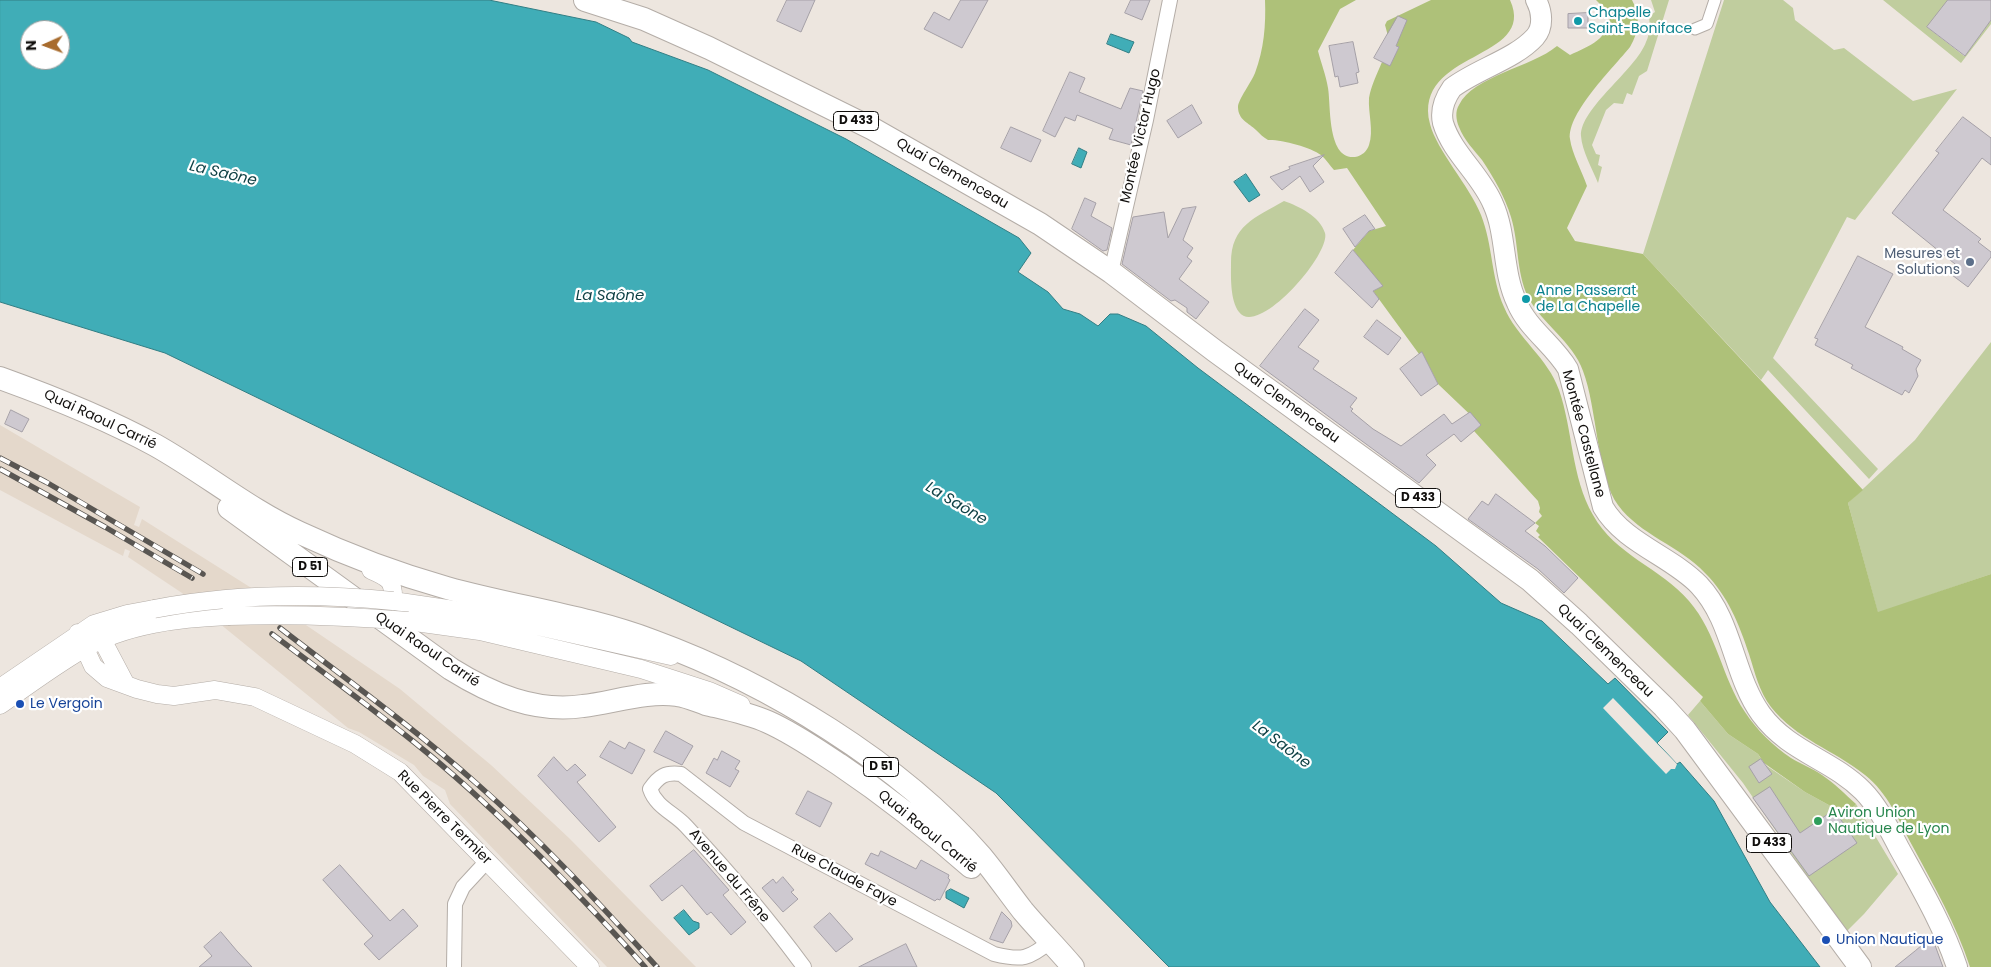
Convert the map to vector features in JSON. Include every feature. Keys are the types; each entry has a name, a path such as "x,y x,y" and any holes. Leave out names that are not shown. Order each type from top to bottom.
{"main road":[{"name":"Quai Clemenceau","path":"585,0 616,8 669,30 873,129 1040,224 1111,272 1522,574 1579,624 1664,706 1696,744 1860,967"},
{"name":"Montée Castellane","path":"1536,0 1542,18 1536,36 1522,47 1452,88 1446,98 1442,111 1443,122 1448,134 1486,191 1497,212 1509,279 1516,304 1562,358 1568,369 1603,507 1616,524 1699,586 1720,618 1754,703 1773,729 1787,742 1848,778 1869,798 1923,892 1956,967"},
{"name":"Quai Raoul Carrié","path":"0,378 39,392 155,445 273,520 300,534 390,570 447,588 600,624 654,641 764,691 819,724 891,774 934,811 980,855 1025,913 1073,967"},
{"name":"Quai Raoul Carrié","path":"0,390 78,420 131,447 182,477 451,669 480,687 515,701 548,708 582,706 626,698 676,695 727,707 769,722 821,752 880,792 929,829 1025,913"}],"street":[{"name":"Montée Victor Hugo","path":"1111,272 1146,120 1170,0"},
{"path":"1695,29 1707,24 1715,0"},
{"path":"300,534 387,578 393,587 393,601 387,608 349,616"},
{"path":"0,705 81,641 94,624 127,614 193,601 254,597 355,598 393,601 488,615 593,640 703,662"},
{"path":"0,688 81,641 102,640 169,621 284,614 349,616 408,621 480,631 641,669 709,691 769,722"},
{"path":"94,624 126,685"},
{"path":"593,640 631,654 641,669 638,686 626,698"},
{"name":"Rue Pierre Termier","path":"81,641 93,666 107,678 157,694 174,696 215,690 255,697 355,744 400,772 590,967"},
{"name":"Rue Claude Faye","path":"650,789 658,777 668,772 681,774 744,823 994,954 1013,959 1029,958 1051,941"},
{"name":"Avenue du Frêne","path":"650,789 653,799 684,824 707,848 804,967"},
{"path":"454,967 455,904 463,887 487,861"}],"shaded area":[{"path":"0,425 140,507 134,525 139,527 142,519 253,589 400,689 491,765 569,838 696,967 607,967 450,804 445,790 423,776 414,765 359,732 348,728 182,593 128,557 130,551 125,549 123,556 0,490"}],"green space":[{"path":"1265,0 1356,0 1340,9 1318,51 1327,83 1330,118 1335,141 1339,150 1346,156 1355,157 1360,156 1366,151 1370,140 1369,98 1374,80 1382,62 1390,65 1399,47 1396,46 1398,41 1388,36 1385,25 1387,21 1431,0 1510,0 1514,20 1507,35 1492,47 1455,68 1439,82 1429,100 1430,124 1434,134 1446,157 1476,204 1485,226 1497,285 1504,307 1517,329 1548,368 1559,390 1564,405 1580,485 1593,515 1602,529 1613,541 1678,589 1689,601 1706,627 1730,685 1749,718 1778,749 1826,778 1856,804 1847,815 1805,792 1764,763 1758,754 1728,734 1700,701 1703,697 1538,537 1540,535 1536,531 1539,526 1535,523 1542,516 1539,512 1538,501 1474,431 1481,425 1438,384 1422,353 1419,354 1373,291 1382,286 1353,250 1369,231 1386,226 1347,168 1334,170 1325,158 1310,149 1287,142 1268,140 1244,121 1240,115 1238,107 1255,73 1262,46 1265,28"},
{"path":"1596,0 1632,0 1637,12 1638,24 1630,47 1583,104 1571,128 1571,145 1587,186 1567,228 1575,241 1643,254 1863,490 1848,503 1878,612 1991,574 1991,967 1970,967 1944,906 1898,818 1880,790 1853,766 1792,728 1771,707 1760,688 1737,621 1713,582 1684,555 1637,524 1618,505 1611,493 1601,460 1588,386 1583,371 1572,351 1541,316 1528,297 1521,278 1514,227 1509,210 1491,174 1461,132 1456,116 1457,110 1466,95 1477,86 1533,60 1557,46 1570,55 1591,45 1606,30 1610,14"},
{"path":"1651,0 1669,0 1647,71 1639,76 1632,95 1627,93 1623,104 1614,103 1606,110 1592,145 1596,154 1600,155 1598,165 1602,167 1598,183 1583,148 1581,136 1583,125 1598,101 1631,65 1646,42 1650,26 1649,16 1655,12"},
{"path":"1724,0 1783,0 1793,8 1795,20 1834,50 1844,48 1913,101 1957,89 1855,220 1847,217 1773,358 1878,469 1869,479 1768,370 1761,380 1643,254"},
{"path":"1883,0 1948,0 1927,27 1964,56 1991,20 1991,24 1961,63"},
{"path":"1284,201 1314,217 1325,233 1324,243 1317,258 1291,290 1276,304 1261,314 1248,317 1239,312 1234,301 1231,263 1235,240 1240,231 1254,218"},
{"path":"1991,342 1991,574 1878,613 1848,503 1915,440"},
{"name":"Aviron Union Nautique de Lyon","path":"1700,701 1728,734 1758,754 1764,764 1805,792 1847,815 1856,804 1898,874 1847,931 1743,783 1688,715"}],"water":[{"name":"La Saône","path":"0,0 489,0 596,22 629,38 632,42 708,70 846,139 1019,238 1031,253 1018,272 1048,292 1063,309 1080,314 1098,326 1110,314 1118,314 1146,326 1198,368 1436,546 1501,603 1542,621 1608,684 1615,678 1668,732 1657,743 1677,764 1680,762 1714,801 1770,902 1820,967 1169,967 996,793 801,661 165,353 0,302"},
{"path":"1111,34 1134,42 1129,53 1107,44"},
{"path":"1079,148 1087,152 1081,168 1072,164"},
{"path":"1246,174 1260,195 1249,202 1234,182"},
{"path":"951,889 969,898 964,908 946,898 946,892"},
{"path":"684,910 693,921 699,923 699,928 689,935 674,918"}],"pier":[{"path":"1613,698 1677,764 1675,769 1671,769 1666,774 1603,708"}],"building":[{"path":"787,0 815,0 801,32 777,21"},
{"path":"961,0 988,0 962,48 924,29 934,12 949,20"},
{"path":"1131,0 1150,0 1142,20 1125,13"},
{"path":"1948,0 1991,0 1991,20 1965,56 1927,27"},
{"name":"Chapelle Saint-Boniface","path":"1588,13 1588,28 1568,28 1568,14"},
{"path":"1398,16 1407,20 1396,46 1399,47 1390,66 1374,58"},
{"path":"1353,42 1359,72 1356,73 1358,83 1340,87 1338,76 1335,77 1329,46"},
{"path":"1070,72 1085,78 1079,92 1121,109 1130,88 1143,91 1131,145 1109,139 1113,129 1077,115 1075,121 1065,117 1055,137 1043,131"},
{"path":"1192,105 1202,123 1178,138 1167,121"},
{"path":"1963,117 1991,138 1991,165 1982,158 1943,210 1981,239 1978,242 1991,252 1991,257 1968,287 1948,272 1955,264 1892,213 1939,153 1936,151"},
{"path":"1011,127 1041,140 1031,162 1001,148"},
{"path":"1324,155 1313,166 1324,182 1310,192 1300,176 1282,190 1270,177 1290,169 1289,167"},
{"path":"1085,198 1096,203 1091,216 1112,228 1107,250 1103,251 1072,229"},
{"path":"1196,207 1183,240 1193,248 1187,257 1192,261 1179,279 1209,302 1196,319 1187,312 1187,308 1175,300 1171,301 1122,264 1133,217 1164,212 1168,238 1182,209"},
{"path":"1365,215 1375,229 1369,231 1355,247 1343,229"},
{"path":"1353,250 1383,286 1373,291 1379,299 1372,308 1335,273"},
{"path":"1858,256 1893,274 1865,327 1903,347 1902,349 1921,360 1916,369 1918,376 1909,393 1905,390 1902,395 1851,368 1853,365 1815,345 1818,339 1815,338"},
{"path":"1305,309 1319,320 1298,347 1319,361 1313,369 1357,398 1350,407 1353,409 1351,411 1373,429 1401,446 1444,414 1452,424 1470,412 1481,425 1461,442 1454,434 1426,455 1436,465 1419,483 1260,366"},
{"path":"1377,320 1401,338 1388,355 1364,337"},
{"path":"1422,352 1438,384 1421,396 1400,369"},
{"path":"11,410 29,419 22,432 5,424"},
{"path":"1496,494 1535,523 1525,531 1545,546 1578,578 1564,593 1538,569 1468,519 1482,501 1488,505"},
{"path":"666,731 693,746 682,765 654,752"},
{"path":"610,741 625,749 629,742 645,750 632,774 600,757"},
{"path":"722,751 740,761 735,769 739,771 730,787 706,773 714,758 717,760"},
{"path":"554,757 567,771 575,764 586,775 577,782 616,827 599,842 538,776"},
{"path":"1761,759 1772,774 1759,783 1749,767"},
{"path":"1770,787 1800,833 1834,810 1857,843 1809,876 1753,798"},
{"path":"808,791 832,803 820,827 796,814"},
{"path":"694,850 729,890 723,895 746,922 731,935 711,912 707,915 682,885 662,901 650,886"},
{"path":"881,851 916,869 921,860 949,875 948,878 950,880 940,900 937,899 935,901 865,864 871,853 878,856"},
{"path":"340,865 390,921 403,909 418,926 379,960 364,944 373,936 323,880"},
{"path":"783,877 794,890 791,892 798,899 783,912 762,888 773,879 776,883"},
{"path":"1002,912 1011,921 1012,926 1003,943 990,939"},
{"path":"830,913 853,939 836,952 814,927"},
{"path":"221,932 252,967 199,967 212,956 204,947"},
{"path":"1932,937 1943,967 1895,967 1915,951"},
{"path":"906,944 917,967 859,967"}],"railway":[{"path":"0,458 46,482 203,574"},
{"path":"0,469 192,578"},
{"path":"280,628 404,723 476,783 547,849 657,967"},
{"path":"272,634 397,728 445,768 534,850 645,967"}],"place":[{"name":"Chapelle Saint-Boniface","path":"1578,21"},
{"name":"Mesures et Solutions","path":"1970,262"},
{"name":"Anne Passerat de La Chapelle","path":"1526,299"},
{"name":"Le Vergoin","path":"20,704"},
{"name":"Aviron Union Nautique de Lyon","path":"1818,821"},
{"name":"Union Nautique","path":"1826,940"}]}
